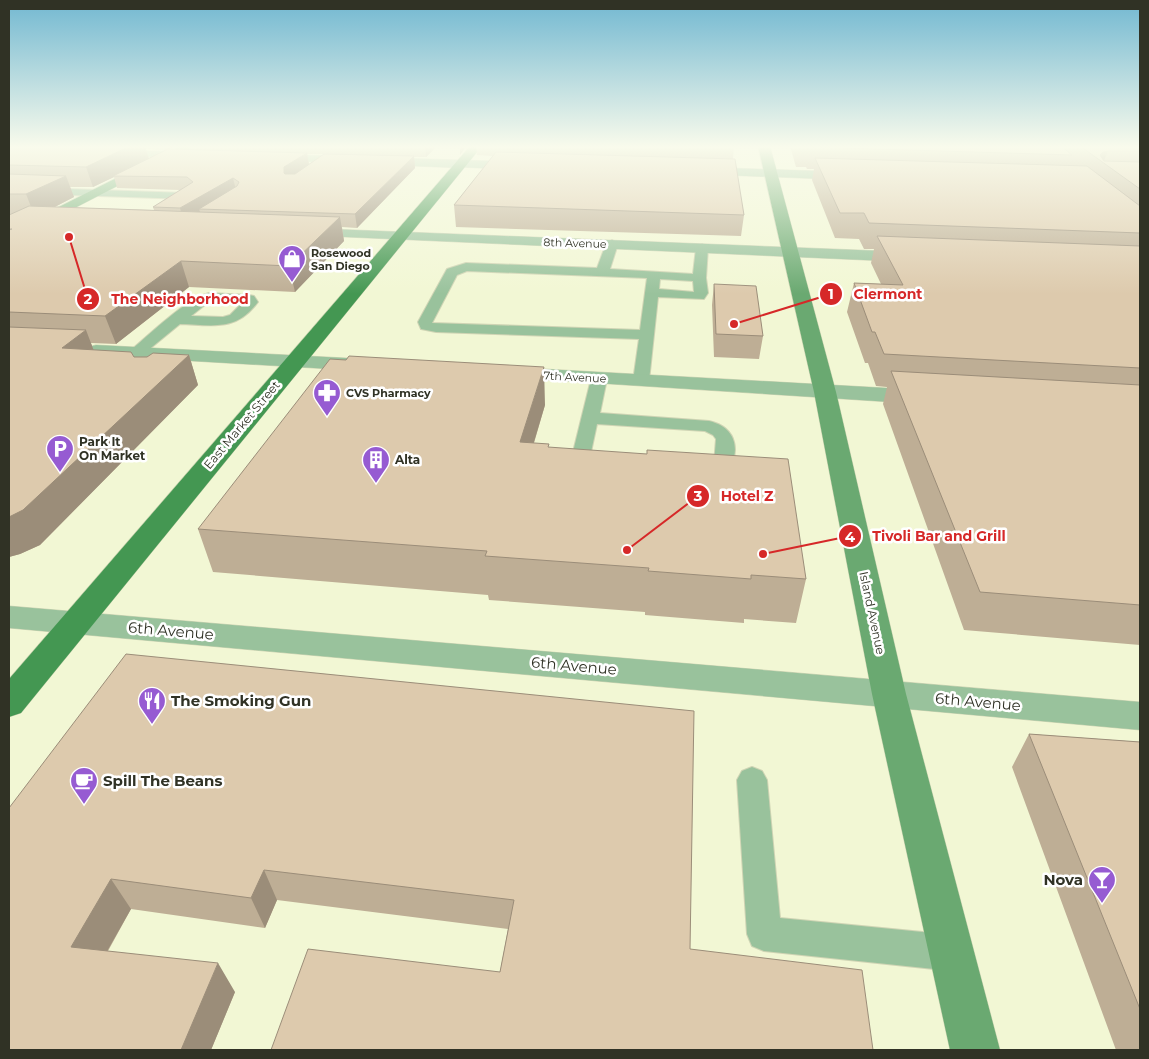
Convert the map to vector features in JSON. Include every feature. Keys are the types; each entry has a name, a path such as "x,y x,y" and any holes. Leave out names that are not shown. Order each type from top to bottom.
{"main road":[{"path":"9,238 92,195"},
{"name":"East Market Street","path":"9,703 435,195"},
{"name":"Island Avenue","path":"775,195 825,392 889,694 975,1050"}],"street":[{"path":"9,222 65,224"},
{"name":"8th Avenue","path":"291,232 921,257"},
{"path":"80,351 136,354 174,362 296,361 382,366"},
{"name":"7th Avenue","path":"490,372 943,399"},
{"name":"6th Avenue","path":"9,617 1140,716"}],"lane":[{"path":"174,205 189,195"},
{"path":"602,272 612,244"},
{"path":"652,294 699,296 701,294 702,248"},
{"path":"646,335 436,328 426,326 425,322 452,272 466,267 700,278"},
{"path":"641,381 654,275"},
{"path":"136,354 176,320"},
{"path":"599,379 582,452 589,463 598,468 618,469"},
{"path":"590,418 709,426 719,431 725,439 724,464 718,472 704,475 694,474"},
{"path":"752,780 764,934 953,953"}],"building":[{"path":"172,195 202,195 180,208 153,207"},
{"path":"221,195 374,195 355,214 199,209"},
{"path":"462,195 741,195 744,215 454,205"},
{"path":"832,195 1126,195 1140,206 1140,233 869,223 864,213 840,213"},
{"path":"29,206 340,217 289,266 181,261 105,316 9,312 9,230 12,229 9,229 9,215"},
{"path":"877,236 1140,246 1140,368 884,354 875,332 872,332 854,283 903,285"},
{"path":"714,284 756,286 763,336 716,334"},
{"path":"9,327 86,330 62,348 131,352 134,357 147,357 153,353 189,355 23,510 9,517"},
{"path":"349,356 544,367 520,442 549,444 548,447 647,454 647,450 788,459 806,579 751,575 751,579 648,571 649,568 485,556 487,551 198,529 330,359 346,360"},
{"path":"891,371 1140,385 1140,605 980,592"},
{"path":"126,654 694,711 690,949 862,970 873,1050 271,1050 308,949 500,972 514,900 264,870 251,898 111,879 71,947 218,963 181,1050 9,1050 9,808"},
{"path":"1029,734 1140,742 1140,1009"}],"place":[{"name":"The Neighborhood","path":"69,237"},
{"name":"Rosewood San Diego","path":"292,283"},
{"name":"Clermont","path":"734,324"},
{"name":"CVS Pharmacy","path":"327,417"},
{"name":"Park It On Market","path":"60,473"},
{"name":"Alta","path":"376,484"},
{"name":"Hotel Z","path":"627,550"},
{"name":"Tivoli Bar and Grill","path":"763,554"},
{"name":"The Smoking Gun","path":"152,725"},
{"name":"Spill The Beans","path":"84,805"},
{"name":"Nova","path":"1102,904"}]}
